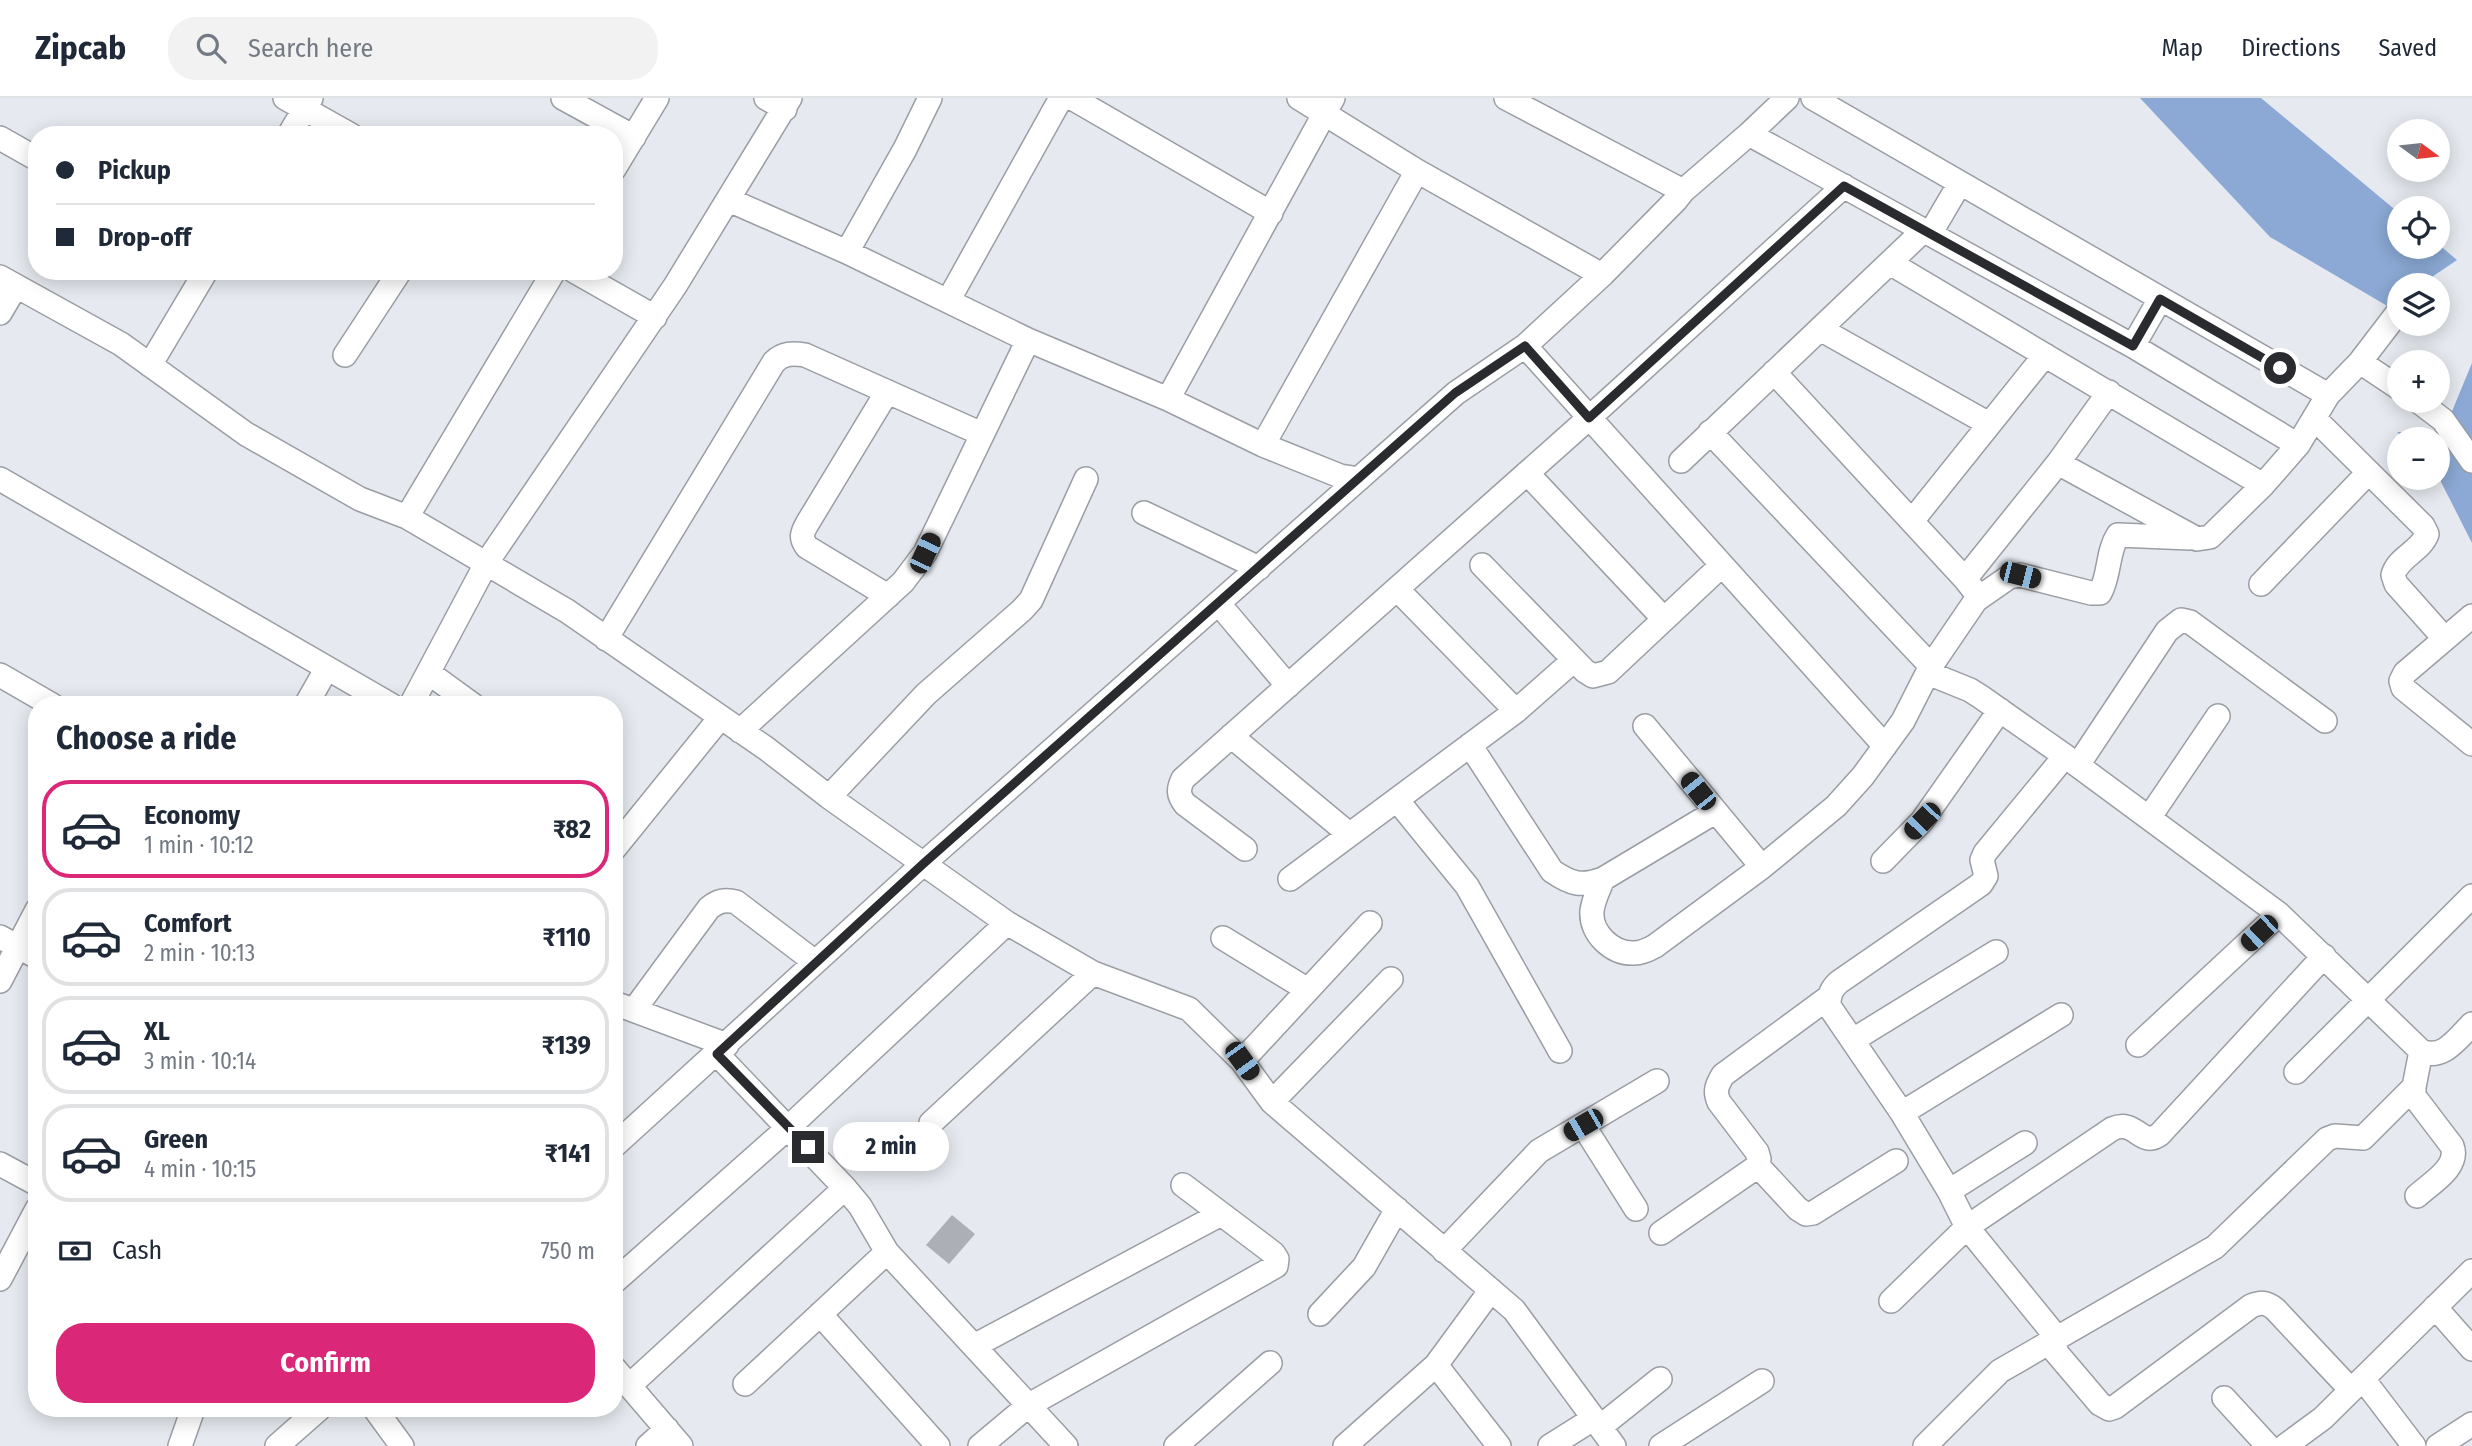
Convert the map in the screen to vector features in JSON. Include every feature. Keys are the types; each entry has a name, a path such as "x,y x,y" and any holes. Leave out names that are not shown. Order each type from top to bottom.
{"street":[{"path":"563,98 614,126"},
{"path":"623,155 657,98"},
{"path":"847,252 905,149 930,98"},
{"path":"948,301 1061,98"},
{"path":"1072,98 1271,213"},
{"path":"1299,98 1329,106 1417,171 1601,275"},
{"path":"1506,98 1683,191"},
{"path":"623,1138 923,864 1259,568 1344,476 1455,393 1525,346 1601,275 1683,191 1787,98"},
{"path":"1813,98 2328,395"},
{"path":"292,126 300,102 337,126"},
{"path":"416,696 487,562 655,317 729,200 780,102"},
{"path":"1168,399 1329,106"},
{"path":"623,131 634,137"},
{"path":"1749,134 2133,346 2298,445"},
{"path":"0,138 28,154"},
{"path":"1264,446 1417,171"},
{"path":"1681,461 1890,262 1927,232 1960,183"},
{"path":"1245,849 1185,804 1179,797 1179,787 1183,779 1589,418 1844,186"},
{"path":"729,200 847,252 1028,340 1168,399 1264,446 1344,476"},
{"path":"1890,262 2263,485"},
{"path":"150,365 201,280"},
{"path":"345,355 394,280"},
{"path":"407,517 549,280"},
{"path":"590,280 655,317"},
{"path":"0,313 8,281 121,344 246,435 360,499 407,517 566,611 1007,923 1093,972 1189,1009 1242,1061 1272,1102 1514,1310 1614,1446"},
{"path":"2133,346 2160,299"},
{"path":"1970,589 2020,575 2099,593 2104,586 2113,543 2118,535 2197,539 2210,537 2263,485 2298,445 2328,395 2360,362 2387,327"},
{"path":"1820,329 1989,424"},
{"path":"740,732 903,582 925,553 1028,340"},
{"path":"1525,346 1885,746"},
{"path":"606,639 780,356 797,353 805,355 982,434"},
{"path":"1912,521 2045,355"},
{"path":"2360,362 2387,380"},
{"path":"1774,372 1912,521 1970,589"},
{"path":"887,392 807,524 802,540 807,547 888,596"},
{"path":"1603,879 1592,910 1593,925 1606,942 1617,950 1644,952 1762,867 1836,806 1863,776 1903,721 1970,589 2109,392"},
{"path":"2434,413 2444,420 2471,459"},
{"path":"2314,418 2423,526 2427,534 2425,540 2395,567 2393,575 2396,584 2445,639"},
{"path":"1710,432 1930,670 1970,690 2072,760 2279,914 2421,1051 2429,1055 2437,1054 2472,1024"},
{"path":"2058,463 2197,539"},
{"path":"1527,473 1664,619"},
{"path":"2262,584 2368,474"},
{"path":"0,479 375,696"},
{"path":"828,797 926,694 1023,610 1031,600 1086,479"},
{"path":"1144,513 1259,568"},
{"path":"1482,565 1585,671 1593,676 1608,672 1722,565"},
{"path":"1397,589 1517,711"},
{"path":"1219,604 1287,686"},
{"path":"2472,616 2405,673 2401,681 2403,688 2472,744"},
{"path":"2325,721 2190,622 2181,620 2167,631 2072,760 1985,853 1982,860 1986,876 1981,884 1839,982 1833,987 1829,1006 1902,1113 1949,1191 1967,1227 2100,1404 2109,1409 2115,1407 2260,1302 2268,1304 2357,1385 2414,1446"},
{"path":"1290,879 1517,711 1574,660"},
{"path":"311,696 327,668"},
{"path":"429,673 461,696"},
{"path":"0,675 36,696"},
{"path":"1883,861 1922,821 2000,710"},
{"path":"2149,818 2218,716"},
{"path":"623,838 720,718"},
{"path":"1646,726 1762,867"},
{"path":"1231,736 1349,834"},
{"path":"1470,745 1552,871 1578,885 1603,879 1715,812"},
{"path":"1396,800 1466,886 1560,1051"},
{"path":"2296,1072 2472,896"},
{"path":"815,962 736,902 717,902 624,1007 722,1049 860,1206 887,1252 1066,1446"},
{"path":"2138,1045 2279,914"},
{"path":"623,1274 789,1127 1007,923"},
{"path":"1242,1061 1370,923"},
{"path":"0,981 28,928"},
{"path":"1223,938 1308,990"},
{"path":"1853,1040 1996,952"},
{"path":"1891,1301 1967,1227 2112,1129 2120,1125 2128,1126 2147,1139 2154,1139 2324,956"},
{"path":"930,1122 1093,972"},
{"path":"1272,1102 1391,979"},
{"path":"1661,1233 1758,1166 1756,1152 1715,1093 1723,1075 1829,997"},
{"path":"1902,1113 2061,1015"},
{"path":"2417,1196 2449,1167 2455,1153 2414,1096 2421,1051"},
{"path":"1444,1251 1539,1151 1657,1081"},
{"path":"1925,1446 2000,1371 2215,1247 2327,1139 2335,1136 2363,1138 2414,1087"},
{"path":"1583,1125 1636,1209"},
{"path":"1949,1191 2025,1143"},
{"path":"1758,1166 1798,1209 1806,1214 1813,1213 1896,1161"},
{"path":"0,1164 28,1179"},
{"path":"981,1446 1029,1405 1276,1266 1277,1259 1273,1254 1183,1185"},
{"path":"629,1386 845,1188"},
{"path":"1320,1314 1364,1267 1397,1209"},
{"path":"974,1346 1221,1214"},
{"path":"0,1279 28,1226"},
{"path":"745,1384 887,1252"},
{"path":"2285,1446 2323,1418 2472,1271"},
{"path":"1345,1446 1436,1365 1491,1290"},
{"path":"2435,1307 2472,1349"},
{"path":"820,1314 938,1446"},
{"path":"1176,1446 1270,1363"},
{"path":"1436,1365 1499,1446"},
{"path":"623,1379 674,1437 648,1446"},
{"path":"1550,1446 1596,1423 1660,1379"},
{"path":"1661,1446 1762,1381"},
{"path":"2224,1398 2268,1446"},
{"path":"180,1446 190,1417"},
{"path":"277,1446 310,1417"},
{"path":"381,1417 402,1446"},
{"path":"2438,1446 2472,1424"}],"water":[{"path":"2140,98 2261,98 2387,203 2387,259 2450,259 2450,254 2457,260 2438,273 2387,273 2387,306 2270,237"},
{"path":"2472,363 2472,543 2445,490 2450,490 2450,427 2445,427"}],"building":[{"path":"952,1215 975,1234 949,1264 926,1245"}],"route":[{"path":"808,1147 717,1054 923,864 1455,393 1525,346 1589,418 1844,186 2133,346 2160,299 2280,368"}]}
